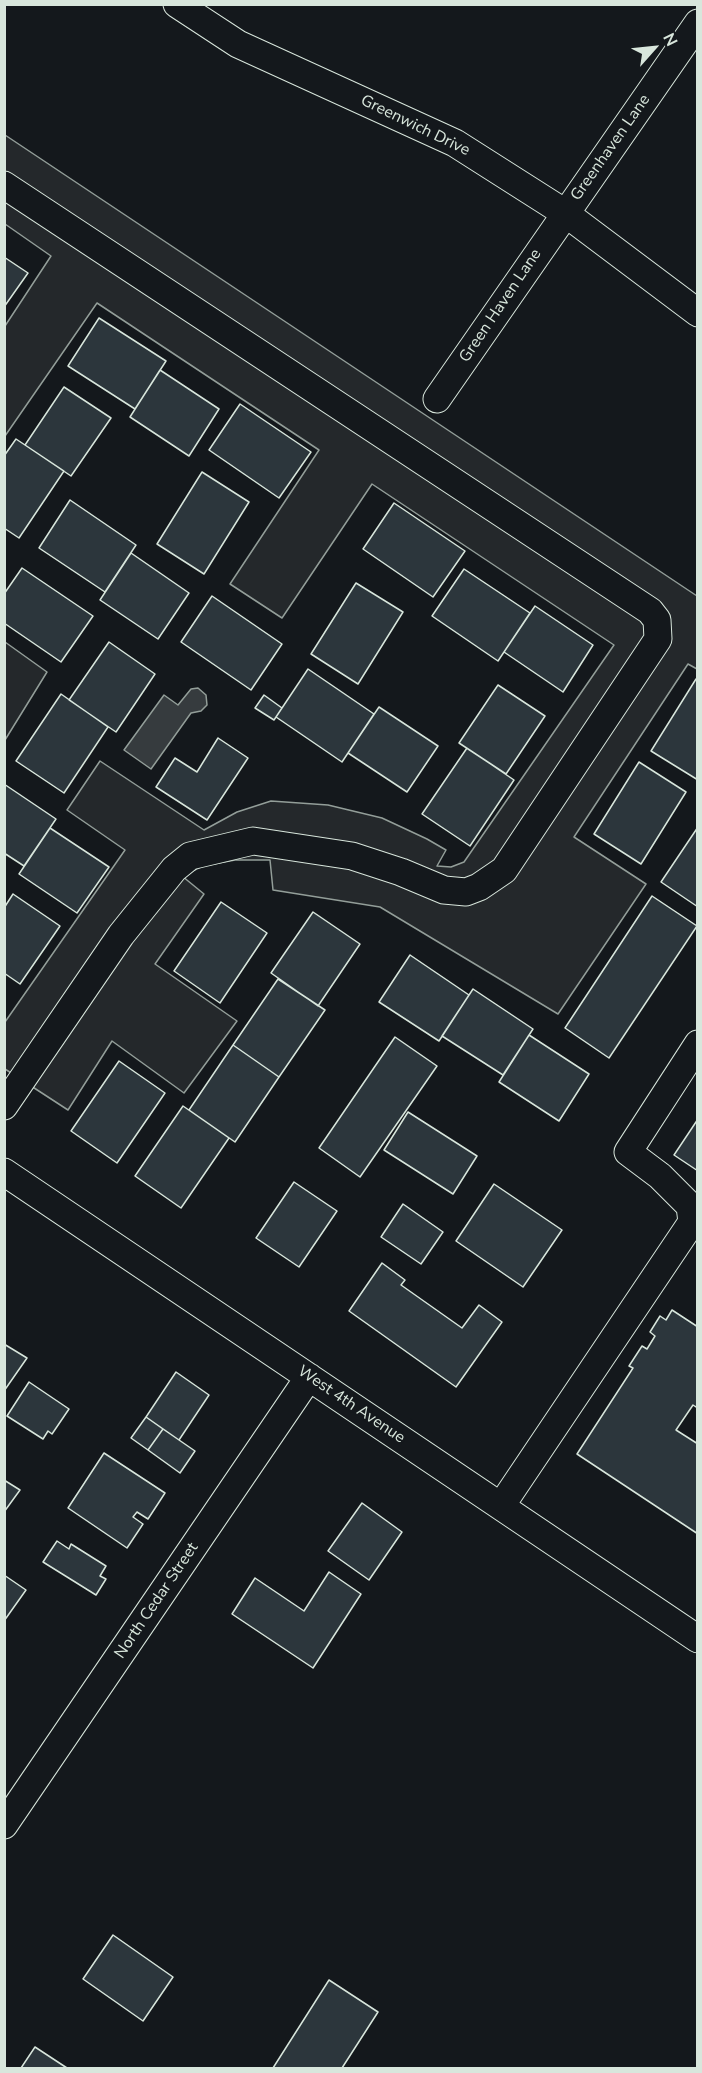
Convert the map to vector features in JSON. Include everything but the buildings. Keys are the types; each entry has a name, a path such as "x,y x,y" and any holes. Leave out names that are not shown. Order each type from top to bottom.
{"street":[{"name":"Greenwich Drive","path":"177,4 238,44 455,143 565,213 698,313"},
{"name":"Greenhaven Lane","path":"565,213 698,23"},
{"path":"4,185 650,610 657,620 658,639 504,870 479,887 466,892 444,890 401,872 352,856 254,841 190,856 174,869 121,935 4,1106"},
{"name":"Green Haven Lane","path":"438,399 565,213"},
{"path":"501,1506 692,1222 690,1206 660,1176 628,1152 698,1044"},
{"name":"West 4th Avenue","path":"4,1172 698,1639"},
{"name":"North Cedar Street","path":"4,1825 309,1377"}],"shaded area":[{"path":"5,135 697,596 697,669 688,664 574,837 646,884 558,1014 380,907 273,890 270,860 235,860 203,866 182,876 204,894 155,964 237,1021 184,1093 112,1041 68,1110 5,1069 5,1022 125,850 67,810 100,761 204,830 237,812 271,801 328,805 382,818 427,839 446,850 437,866 451,867 464,862 614,645 372,484 282,618 230,584 319,450 97,303 5,436 5,326 51,256 5,224"},
{"path":"5,642 47,672 5,740"},
{"path":"198,688 206,695 207,705 201,711 191,713 151,769 124,750 164,695 178,705 191,689"}]}
